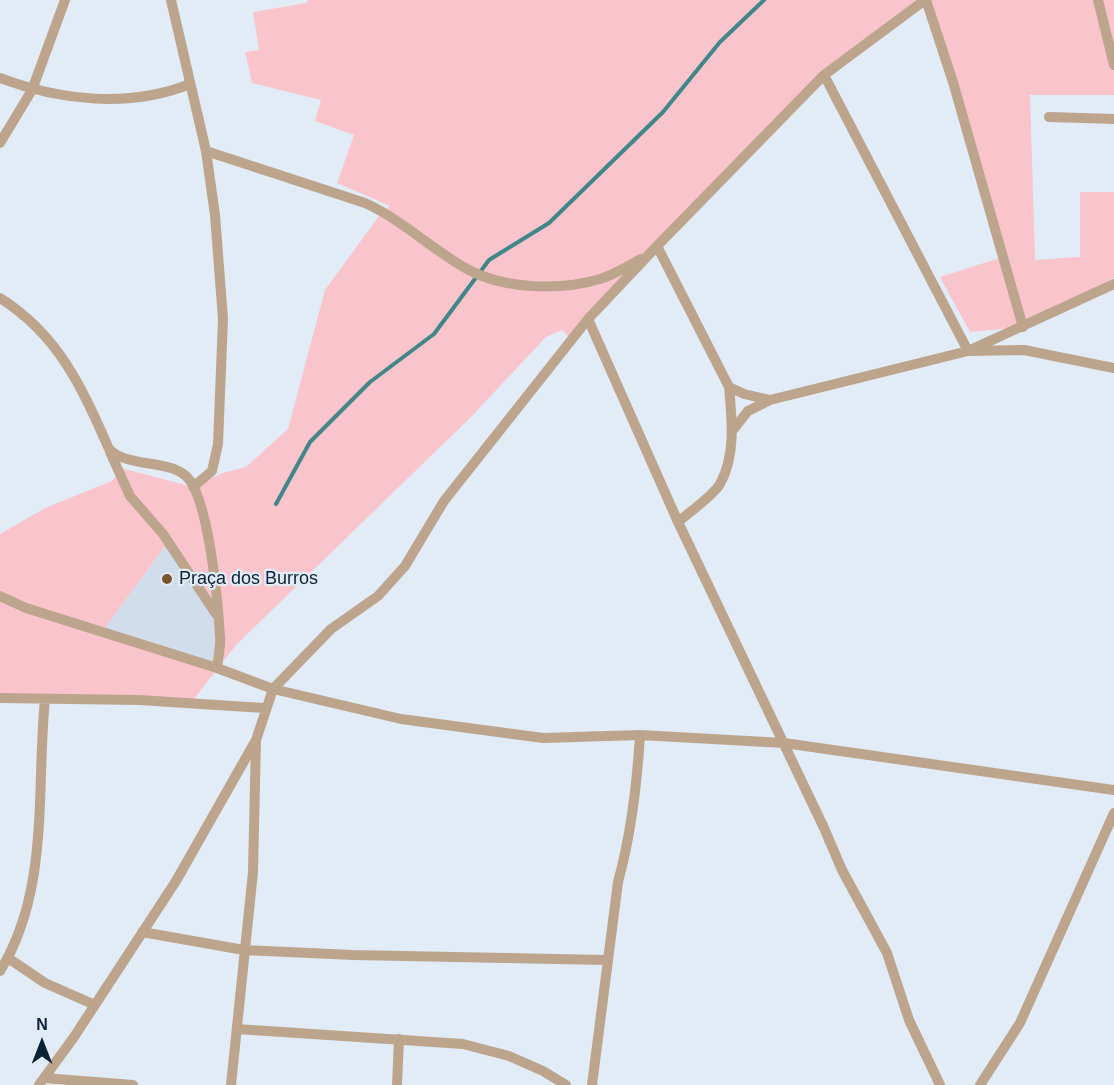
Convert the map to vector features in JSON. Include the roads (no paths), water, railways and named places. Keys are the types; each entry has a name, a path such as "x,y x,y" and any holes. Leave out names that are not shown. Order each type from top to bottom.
{"street":[{"path":"0,142 32,90 65,0"},
{"path":"171,0 206,151 215,214 222,308 222,375 218,444 212,471 193,487"},
{"path":"231,1085 253,872 256,740 264,708 273,689 331,629 378,596 405,566 444,501 588,319 657,246 824,75 926,0 953,82 1023,327"},
{"path":"1098,0 1114,65"},
{"path":"824,75 968,351"},
{"path":"0,78 32,90 55,95 141,98 167,93 190,84"},
{"path":"1049,117 1114,119"},
{"path":"206,151 373,206 388,213 468,269 494,279 526,285 558,286 600,279 648,256"},
{"path":"657,246 729,387 733,430 719,485 678,522"},
{"path":"733,430 748,411 770,400 968,351 1114,285"},
{"path":"0,298 33,323 58,350 109,449 130,496 163,534 217,615"},
{"path":"588,319 678,522 842,870 887,953 909,1020 940,1085"},
{"path":"968,351 1024,350 1114,368"},
{"path":"729,387 744,394 770,400"},
{"path":"109,449 116,456 174,470 185,476 193,487 207,530 221,638 217,668"},
{"path":"0,596 26,608 217,668 273,689 401,719 543,738 640,735 784,743 1114,790"},
{"path":"0,698 139,700 264,708"},
{"path":"0,971 8,958 23,920 37,845 45,699"},
{"path":"592,1085 618,882 628,841 640,735"},
{"path":"42,1082 176,881 256,740"},
{"path":"980,1085 1020,1023 1114,813"},
{"path":"142,932 244,950 353,955 607,960"},
{"path":"8,958 45,983 95,1005"},
{"path":"237,1029 463,1044 509,1056 543,1071 566,1085"},
{"path":"397,1085 399,1039"},
{"path":"42,1082 133,1085"}],"waterway":[{"path":"276,504 310,442 370,382 434,334 489,260 549,223 663,112 720,42 764,0"}],"place":[{"name":"Praça dos Burros","path":"167,579"}]}
